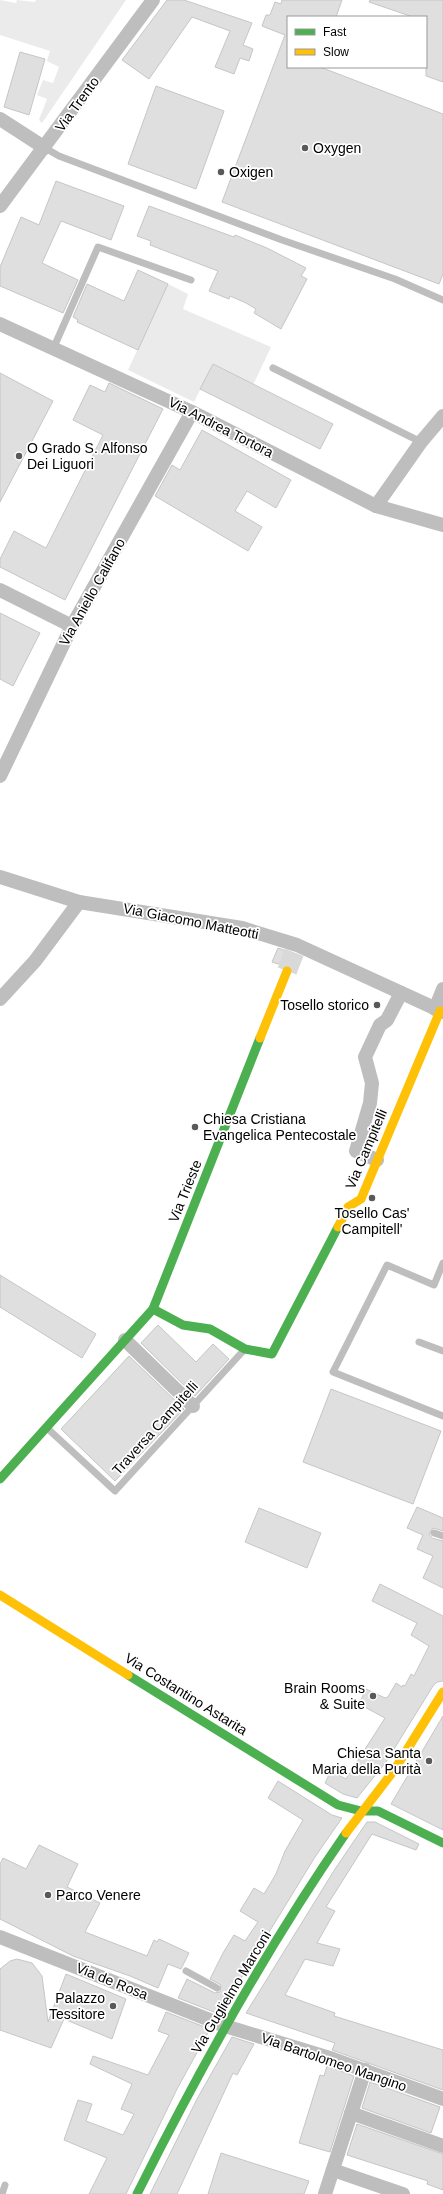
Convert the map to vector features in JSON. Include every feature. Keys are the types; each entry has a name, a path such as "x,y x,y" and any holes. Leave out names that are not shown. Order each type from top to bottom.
{"street":[{"name":"Via Trento","path":"0,206 45,148 153,0"},
{"path":"0,119 45,148"},
{"name":"Via Andrea Tortora","path":"0,324 54,347 192,412 376,506 443,525"},
{"name":"Via Aniello Califano","path":"0,776 72,626 192,412"},
{"path":"376,506 422,442 443,416"},
{"path":"0,590 72,626"},
{"name":"Via Giacomo Matteotti","path":"0,877 79,902 242,928 297,945 439,1011"},
{"path":"0,999 35,961 79,902"},
{"name":"Via Trieste","path":"0,1479 46,1426 153,1309 287,971"},
{"path":"439,1011 443,989"},
{"path":"377,1160 356,1151 370,1103 372,1083 365,1057 380,1025 387,1020 401,993"},
{"name":"Via Campitelli","path":"245,1349 272,1354 348,1207 362,1199 439,1011"},
{"path":"153,1309 183,1324 210,1329 245,1349"},
{"path":"125,1340 193,1406"},
{"name":"Via Costantino Astarita","path":"0,1594 338,1805 361,1811 378,1811 392,1816 443,1843"},
{"name":"Via Guglielmo Marconi","path":"137,2194 187,2094 225,2026 237,2000 325,1863 361,1811 395,1769 430,1717 443,1692"},
{"name":"Via de Rosa","path":"0,1937 225,2026"},
{"name":"Via Bartolomeo Mangino","path":"225,2026 365,2070 443,2099"},
{"path":"325,2194 365,2070"},
{"path":"351,2113 443,2146"},
{"path":"333,2170 403,2194"}],"lane":[{"path":"45,148 59,156 282,240 395,279 443,300"},
{"path":"54,347 98,247 191,280"},
{"path":"273,368 422,442"},
{"path":"443,1263 434,1285 387,1264 333,1372 443,1416"},
{"path":"419,1342 443,1350"},
{"name":"Traversa Campitelli","path":"46,1426 115,1491 245,1349"},
{"path":"434,1533 443,1536"},
{"path":"186,1971 216,1988"},
{"path":"2,2194 5,2185"}],"shaded area":[{"path":"0,0 16,3 17,0 35,2 36,0 126,0 42,123 39,120 47,99 37,95 43,80 53,83 59,67 47,61 50,51 0,35"},
{"path":"168,284 188,294 183,309 271,347 253,385 213,364 194,402 128,370"}],"building":[{"path":"167,0 184,0 252,23 243,45 253,49 249,61 240,58 234,74 215,67 230,31 192,17 149,79 122,60"},
{"path":"282,0 342,0 336,16 287,16 287,68 323,68 443,114 443,274 439,284 222,202 285,35 262,26 266,15 270,15 275,2 281,4"},
{"path":"370,0 443,0 443,82 426,76 427,16 410,16 369,2"},
{"path":"20,52 45,59 29,115 4,107"},
{"path":"156,86 224,111 196,189 128,164"},
{"path":"56,181 124,206 111,240 61,221 42,263 78,280 63,313 0,286 0,267 21,217 39,225"},
{"path":"149,206 234,237 235,235 267,248 306,268 301,276 307,279 281,329 254,313 256,309 246,303 230,296 229,299 209,291 218,271 150,245 151,241 137,236"},
{"path":"138,270 168,284 138,350 77,322 78,320 73,317 87,284 124,301"},
{"path":"213,364 333,424 320,449 200,389"},
{"path":"0,373 53,401 0,502"},
{"path":"109,383 163,409 65,600 0,567 0,559 14,531 46,548 103,435 73,420 90,385 105,392"},
{"path":"202,430 291,480 276,508 247,491 235,511 262,527 248,551 155,496 172,465 180,470"},
{"path":"0,613 40,633 13,686 0,679"},
{"path":"278,948 301,956 297,966 291,960 285,960 278,964 272,962"},
{"path":"0,1275 96,1334 82,1358 0,1307"},
{"path":"158,1325 196,1362 213,1344 229,1359 195,1396 141,1343"},
{"path":"129,1356 184,1409 115,1481 61,1429"},
{"path":"331,1389 441,1431 413,1504 303,1462"},
{"path":"417,1507 443,1518 443,1531 433,1528 429,1534 432,1538 443,1541 443,1588 423,1578 433,1556 417,1549 423,1535 407,1528"},
{"path":"259,1508 321,1533 307,1568 245,1542"},
{"path":"380,1584 443,1616 443,1681 437,1682 433,1686 386,1762 357,1798 343,1794 325,1783 331,1771 346,1779 385,1718 359,1704 366,1689 385,1698 388,1697 396,1683 402,1687 403,1685 405,1686 411,1674 414,1676 429,1646 411,1635 417,1623 372,1601"},
{"name":"Chiesa Santa Maria della Purità","path":"443,1716 443,1830 391,1804"},
{"path":"278,1781 332,1815 342,1818 315,1857 219,2014 178,1998 187,1979 215,1993 220,1992 221,1985 210,1979 223,1953 234,1935 245,1941 258,1922 240,1911 254,1888 264,1894 276,1874 285,1851 303,1820 268,1798"},
{"path":"367,1822 375,1822 419,1844 416,1850 372,1834 326,1907 335,1911 317,1943 340,1949 333,1966 305,1959 285,1995 335,2013 334,2016 443,2050 443,2090 332,2050 335,2043 246,2013 335,1869"},
{"name":"Parco Venere","path":"39,1845 78,1864 67,1887 100,1903 85,1932 147,1956 154,1940 157,1942 159,1939 189,1953 181,1969 168,1964 158,1988 130,1976 73,1956 0,1919 0,1864 3,1858 26,1869"},
{"path":"17,1959 32,1963 42,1976 48,2022 66,1974 126,1999 112,2039 64,2019 51,2048 0,2030 0,1969 10,1961"},
{"path":"166,2012 210,2029 177,2089 126,2194 89,2194 107,2158 64,2140 78,2100 92,2104 86,2121 123,2135 134,2114 121,2109 132,2084 90,2064 93,2056 148,2075 169,2035 158,2031"},
{"path":"232,2037 254,2044 237,2075 233,2073 177,2194 150,2194 197,2099"},
{"path":"327,2066 354,2076 330,2152 299,2143 320,2075 324,2076"},
{"path":"370,2082 440,2107 431,2133 362,2108"},
{"path":"357,2124 443,2154 443,2190 427,2184 428,2181 347,2155"},
{"path":"221,2153 309,2181 304,2194 208,2194"}],"tunnel":[{"path":"287,971 297,945"}],"traffic: fast":[{"path":"0,1479 153,1309 260,1038"},
{"path":"153,1309 183,1325 210,1329 245,1349 272,1354 338,1227"},
{"path":"128,1675 338,1805 361,1811 378,1811 443,1843"},
{"path":"137,2194 185,2101 235,2010 289,1920 346,1833"}],"traffic: slow":[{"path":"260,1038 287,971"},
{"path":"338,1227 348,1207 361,1199 440,1011"},
{"path":"0,1595 128,1675"},
{"path":"346,1833 395,1769 443,1692"}],"place":[{"name":"Oxygen","path":"305,148"},
{"name":"Oxigen","path":"221,172"},
{"name":"O Grado S. Alfonso Dei Liguori","path":"19,456"},
{"name":"Tosello storico","path":"377,1005"},
{"name":"Chiesa Cristiana Evangelica Pentecostale","path":"195,1127"},
{"name":"Tosello Cas' Campitell'","path":"372,1198"},
{"name":"Brain Rooms & Suite","path":"373,1696"},
{"name":"Chiesa Santa Maria della Purità","path":"429,1761"},
{"name":"Parco Venere","path":"48,1895"},
{"name":"Palazzo Tessitore","path":"113,2006"}]}
